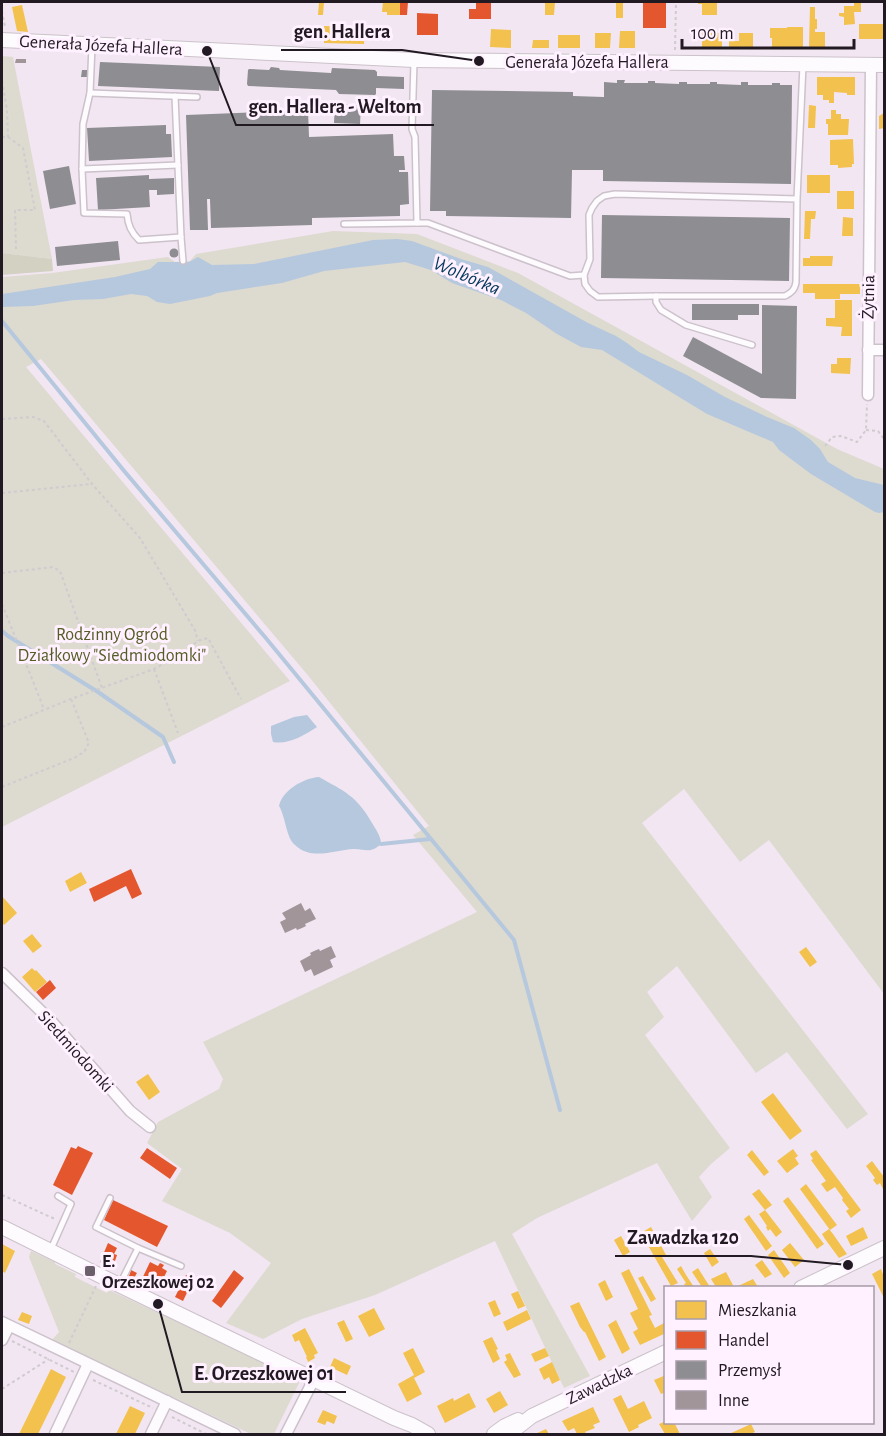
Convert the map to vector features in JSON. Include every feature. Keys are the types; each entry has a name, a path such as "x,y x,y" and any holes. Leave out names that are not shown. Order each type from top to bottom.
{"street":[{"name":"Generała Józefa Hallera","path":"2,40 414,60 878,65"},
{"name":"Żytnia","path":"868,395 878,65"},
{"path":"868,350 885,350"},
{"name":"Siedmiodomki","path":"2,974 52,1023 130,1111 150,1127"},
{"path":"2,1227 119,1286 428,1434"},
{"path":"803,1286 885,1248"},
{"path":"2,1339 5,1324 235,1434"},
{"name":"Zawadzka","path":"494,1434 505,1426 532,1416 664,1353"},
{"path":"55,1434 88,1365"},
{"path":"286,1434 314,1379"},
{"path":"151,1434 167,1401"},
{"name":"Zawadzka","path":"509,1434 532,1416"},
{"path":"394,1418 411,1434"}],"lane":[{"path":"92,45 90,93 83,124 84,213 127,214 132,233 139,240 181,237"},
{"path":"414,60 412,129 415,137 417,223"},
{"path":"797,199 615,194 604,196 597,201 590,215 590,259 584,275 585,284 598,297 785,296 791,293 796,282 803,64"},
{"path":"90,93 197,97"},
{"path":"175,96 183,261"},
{"path":"82,169 178,165"},
{"path":"344,224 428,223 570,276 584,275"},
{"path":"656,296 660,310 686,325 752,345"},
{"path":"50,1251 71,1204 58,1196"},
{"path":"110,1198 96,1227 181,1266"},
{"path":"119,1286 138,1248"}],"path":[{"path":"675,63 676,2"},
{"path":"2,81 7,110 8,138"},
{"path":"2,137 8,138 23,148 35,210 15,210 16,249"},
{"path":"825,446 832,437 841,436 857,442 866,430 868,395"},
{"path":"2,419 33,417 44,421 93,484 140,538 196,632 198,641"},
{"path":"866,430 878,431 885,440"},
{"path":"2,493 93,484"},
{"path":"2,573 53,567 60,571 102,688"},
{"path":"2,603 44,710"},
{"path":"2,727 154,669 191,648 198,641 208,638 240,699"},
{"path":"154,669 178,733"},
{"path":"2,787 84,752 88,743 71,699"},
{"path":"2,1195 55,1219 60,1230"},
{"path":"59,1364 96,1286"},
{"path":"2,1339 206,1434"},
{"path":"2,1389 49,1359"},
{"path":"449,1434 468,1434"}],"green space":[{"path":"2,56 13,57 52,259 2,253"},
{"name":"Rodzinny Ogród Działkowy \"Siedmiodomki\"","path":"333,231 417,234 518,273 837,449 884,469 884,994 769,840 740,862 684,789 642,823 868,1114 847,1129 787,1052 756,1073 677,966 647,992 664,1017 645,1035 730,1148 699,1177 712,1197 692,1221 657,1163 537,1218 512,1234 590,1376 564,1388 495,1241 375,1295 302,1319 263,1339 226,1323 271,1263 230,1233 162,1201 182,1169 147,1143 158,1122 219,1089 223,1079 203,1042 477,912 413,835 429,826 306,673 41,359 26,367 290,681 2,827 2,277 52,273 168,257 175,262 190,261 196,254"},
{"path":"31,1251 55,1262 76,1274 75,1277 107,1293 109,1290 301,1379 274,1434 251,1434 52,1340 59,1332 29,1257"}],"shaded area":[{"path":"2,253 52,259 53,271 2,275"}],"water":[{"name":"Wolbórka","path":"373,240 412,241 488,267 588,323 616,336 639,352 687,375 725,397 794,428 820,449 828,462 855,478 884,485 884,512 875,512 811,474 779,450 773,442 707,414 602,350 581,347 501,300 452,283 431,270 405,262 324,271 282,283 217,293 170,304 157,302 147,296 131,294 103,299 2,307 2,294 115,277 150,269 158,262 189,262 198,257 212,265 254,264"},
{"path":"307,715 317,727 291,741 273,742 271,726 294,717"},
{"path":"319,777 343,791 361,806 378,833 381,844 371,850 354,849 316,854 302,850 292,842 279,806 281,800 294,786"}],"building: Mieszkania":[{"path":"319,2 324,2 323,15 318,15"},
{"path":"383,2 400,2 400,15 387,15 387,12 382,12"},
{"path":"545,2 555,2 554,15 545,15"},
{"path":"616,2 623,2 623,18 616,18"},
{"path":"698,2 717,2 717,15 702,15 702,4"},
{"path":"854,2 861,2 861,12 854,12 855,24 844,25 844,17 839,16 839,13 844,13 844,6 854,6"},
{"path":"22,5 28,32 17,31 12,7"},
{"path":"810,7 815,7 817,29 815,32 825,32 825,48 809,48"},
{"path":"859,24 884,24 884,39 859,39"},
{"path":"324,26 365,27 364,44 324,43"},
{"path":"803,27 803,48 772,48 770,28"},
{"path":"491,29 511,30 511,48 490,47"},
{"path":"620,31 635,31 635,48 619,48"},
{"path":"702,32 722,33 722,49 702,49"},
{"path":"595,33 611,33 610,48 595,48"},
{"path":"739,33 753,33 753,49 729,49 729,41 739,41"},
{"path":"558,35 580,35 580,48 558,48"},
{"path":"533,40 549,40 549,48 532,48"},
{"path":"817,77 855,77 855,95 834,92 834,103 829,103 829,100 823,100 823,95 817,95"},
{"path":"809,105 816,106 815,128 808,128"},
{"path":"831,110 836,110 836,114 841,114 841,119 849,119 848,135 828,135 826,119 831,119"},
{"path":"884,113 884,128 879,129 879,116"},
{"path":"853,139 854,164 852,167 838,168 838,165 830,165 830,140"},
{"path":"807,175 830,175 830,193 807,193"},
{"path":"837,191 854,191 854,209 837,209"},
{"path":"805,211 816,211 815,219 811,219 810,239 804,239"},
{"path":"843,217 853,218 853,236 842,236"},
{"path":"810,256 833,256 832,266 803,266 803,258 810,258"},
{"path":"803,284 860,284 860,294 840,294 840,299 815,299 815,293 803,293"},
{"path":"835,300 852,300 852,336 841,336 842,327 826,326 826,318 835,318"},
{"path":"837,358 851,358 850,374 831,373 831,364 837,364"},
{"path":"81,872 87,883 70,892 65,881"},
{"path":"2,896 17,913 4,925 2,922"},
{"path":"32,934 42,946 33,953 23,941"},
{"path":"806,947 817,962 810,967 799,952"},
{"path":"32,968 47,982 35,992 22,977"},
{"path":"148,1074 160,1092 149,1100 136,1082"},
{"path":"773,1093 802,1131 790,1140 761,1102"},
{"path":"793,1149 798,1156 795,1158 799,1164 787,1173 777,1161"},
{"path":"752,1150 769,1172 764,1176 747,1155"},
{"path":"816,1150 861,1210 851,1218 846,1211 849,1209 835,1187 827,1192 821,1184 826,1181 811,1160 813,1159 810,1154"},
{"path":"872,1161 884,1177 884,1191 880,1183 877,1185 873,1180 875,1178 866,1166"},
{"path":"806,1184 837,1225 830,1230 800,1189"},
{"path":"759,1189 772,1205 765,1210 752,1194"},
{"path":"788,1197 824,1244 817,1249 783,1201"},
{"path":"765,1210 782,1232 776,1237 770,1229 768,1231 759,1214"},
{"path":"749,1215 772,1246 766,1251 744,1219"},
{"path":"651,1227 666,1255 662,1257 678,1283 671,1286 641,1233"},
{"path":"863,1227 868,1238 851,1246 846,1236"},
{"path":"829,1229 847,1254 839,1258 825,1239 822,1234"},
{"path":"621,1236 630,1252 623,1256 614,1240"},
{"path":"790,1243 804,1260 795,1267 782,1250"},
{"path":"2,1244 15,1251 5,1273 2,1271"},
{"path":"710,1249 719,1262 712,1267 704,1253"},
{"path":"774,1250 790,1273 784,1278 768,1255"},
{"path":"762,1260 772,1274 765,1278 755,1265"},
{"path":"681,1266 693,1286 685,1286 686,1283 677,1269"},
{"path":"698,1268 709,1286 701,1286 692,1272"},
{"path":"629,1269 652,1315 649,1316 655,1328 664,1323 664,1334 640,1345 633,1332 638,1329 630,1313 638,1309 621,1273"},
{"path":"881,1269 884,1277 884,1298 872,1274"},
{"path":"726,1272 733,1286 715,1286 711,1279"},
{"path":"643,1276 656,1299 651,1302 638,1278"},
{"path":"753,1279 757,1286 738,1286"},
{"path":"605,1280 613,1297 606,1301 598,1284"},
{"path":"518,1291 525,1306 518,1309 511,1294"},
{"path":"495,1300 501,1314 494,1317 488,1303"},
{"path":"579,1302 606,1357 599,1361 570,1306"},
{"path":"374,1308 385,1329 369,1337 358,1316"},
{"path":"527,1310 531,1319 507,1331 503,1322"},
{"path":"22,1312 32,1316 29,1324 18,1320"},
{"path":"344,1320 353,1339 346,1342 337,1323"},
{"path":"616,1320 630,1349 622,1354 608,1325"},
{"path":"305,1328 318,1353 308,1362 299,1340 295,1342 292,1335"},
{"path":"492,1337 500,1359 493,1363 483,1341"},
{"path":"413,1348 425,1372 414,1378 422,1394 407,1402 398,1384 414,1375 403,1353"},
{"path":"545,1348 549,1356 535,1362 531,1354"},
{"path":"510,1353 521,1375 514,1378 504,1362 507,1360 505,1355"},
{"path":"334,1358 351,1366 347,1375 330,1367"},
{"path":"552,1362 560,1380 552,1384 549,1377 544,1380 539,1369"},
{"path":"51,1369 66,1377 38,1434 19,1434"},
{"path":"664,1376 664,1393 661,1394 654,1380"},
{"path":"500,1391 508,1405 494,1413 486,1399"},
{"path":"469,1393 476,1407 445,1423 437,1406"},
{"path":"621,1395 628,1409 644,1401 652,1418 629,1432 613,1399"},
{"path":"130,1406 145,1413 135,1434 116,1434"},
{"path":"593,1407 600,1422 593,1425 595,1428 585,1432 587,1434 577,1434 574,1428 568,1431 562,1421"},
{"path":"323,1410 337,1416 334,1424 327,1421 325,1425 317,1422"},
{"path":"664,1422 664,1424 675,1424 680,1434 665,1434 659,1424"},
{"path":"751,1424 755,1432 729,1434"},
{"path":"546,1429 549,1434 535,1434"}],"building: Handel":[{"path":"400,2 408,2 407,15 400,15"},
{"path":"476,2 491,2 491,19 469,19 469,9 476,9"},
{"path":"643,2 666,2 666,28 643,28"},
{"path":"417,13 438,14 438,35 417,35"},
{"path":"131,869 142,894 132,899 126,886 94,902 89,889"},
{"path":"50,980 56,988 43,1000 36,992"},
{"path":"78,1146 93,1153 72,1195 53,1185 71,1147 76,1149"},
{"path":"147,1148 177,1168 170,1179 140,1158"},
{"path":"113,1200 168,1226 157,1247 104,1220"},
{"path":"108,1243 117,1248 114,1254 117,1255 115,1261 111,1259 108,1266 100,1262"},
{"path":"150,1262 158,1266 160,1263 164,1265 162,1268 167,1271 158,1289 141,1281"},
{"path":"131,1270 137,1273 134,1278 129,1276"},
{"path":"234,1270 244,1278 221,1308 212,1301"},
{"path":"186,1275 194,1278 183,1301 175,1297"}],"building: Przemysł":[{"path":"100,62 220,67 219,91 98,86"},
{"path":"271,67 280,70 331,73 332,68 375,70 377,76 404,77 404,89 376,88 375,95 339,94 336,90 248,86 249,69 269,70"},
{"path":"82,70 88,70 87,77 81,77"},
{"path":"617,80 625,80 624,83 655,81 655,83 710,84 710,82 717,82 717,84 741,85 741,82 748,82 748,85 780,83 780,85 792,85 791,184 603,181 603,170 572,170 571,218 446,216 446,211 430,211 432,90 573,92 573,96 604,97 604,82 617,83"},
{"path":"335,104 361,105 360,124 334,123"},
{"path":"308,110 309,137 393,134 394,156 404,156 405,170 399,170 399,172 408,172 409,204 400,205 400,216 312,218 312,225 211,228 210,199 207,199 208,230 190,230 186,115"},
{"path":"166,125 166,134 171,134 172,157 89,161 87,128"},
{"path":"69,166 76,204 50,209 43,171"},
{"path":"149,175 149,179 174,178 174,194 157,195 157,190 149,190 150,207 98,210 96,178"},
{"path":"602,215 790,218 789,281 601,278"},
{"path":"118,241 120,260 57,266 55,247"},
{"path":"174,249 178,253 174,257 170,253"},
{"path":"692,304 759,304 759,315 738,315 738,320 692,320"},
{"path":"762,305 797,306 796,399 761,398 683,356 693,337 762,374"}],"building: Inne":[{"path":"16,59 26,59 26,63 15,63"},
{"path":"301,903 305,911 310,908 316,919 302,928 285,933 280,922 286,919 282,913"},
{"path":"331,946 336,957 330,960 333,967 314,976 311,969 305,972 300,961 314,951"}],"waterway":[{"path":"2,321 514,940 560,1110"},
{"path":"2,631 98,692 163,737 174,762"},
{"path":"381,844 430,839"}],"place":[{"name":"gen. Hallera - Weltom","path":"207,51"},
{"name":"gen. Hallera","path":"479,61"},
{"name":"Zawadzka 120","path":"848,1265"},
{"name":"E. Orzeszkowej 02","path":"90,1271"},
{"name":"E. Orzeszkowej 01","path":"158,1304"}]}
